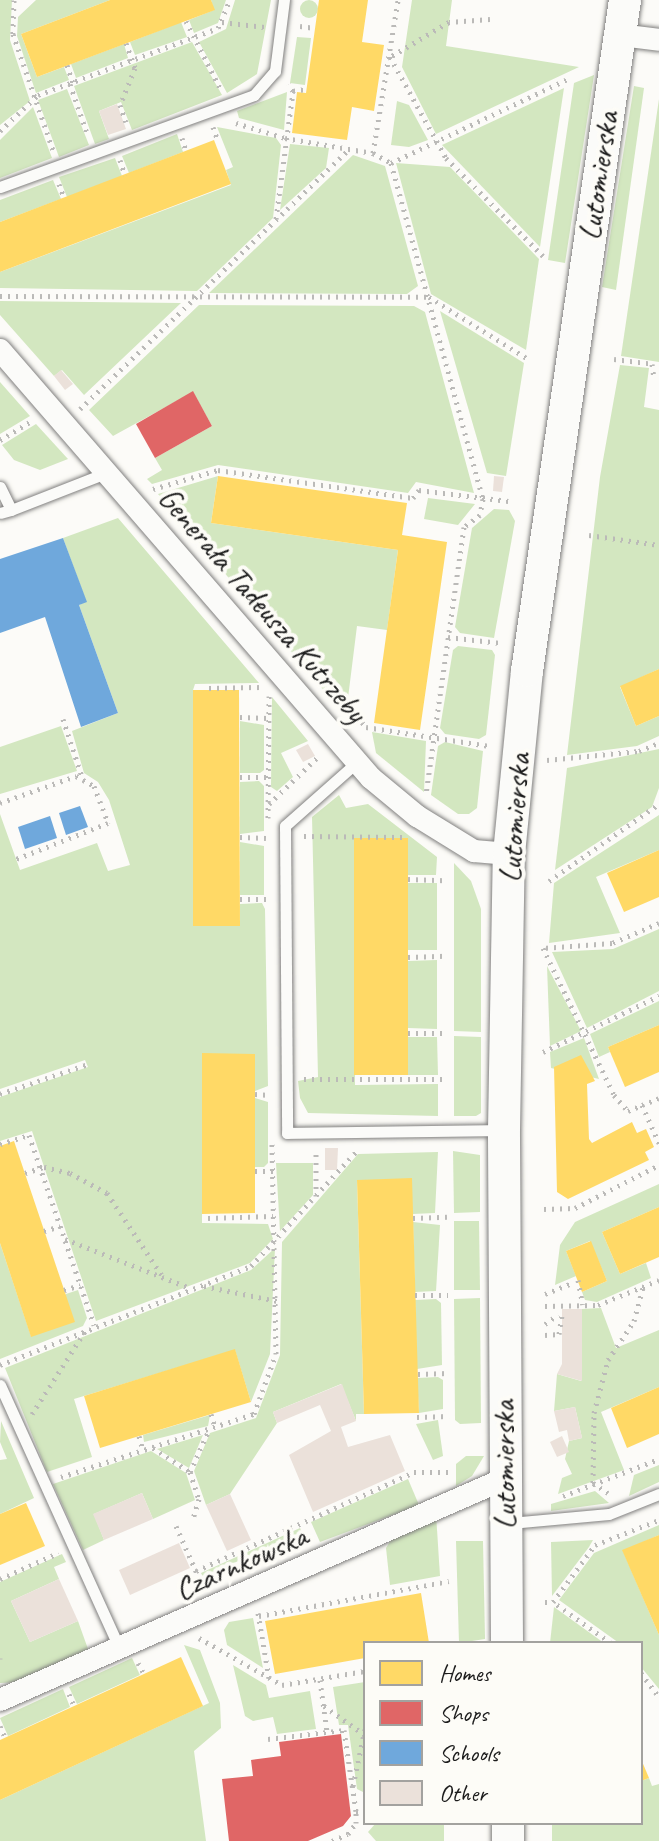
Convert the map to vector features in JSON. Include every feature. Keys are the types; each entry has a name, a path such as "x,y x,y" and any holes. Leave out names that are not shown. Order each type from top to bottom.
{"main road":[{"name":"Lutomierska","path":"507,1641 504,1130 509,854 527,671 625,0"}],"street":[{"path":"620,35 659,40"},
{"name":"Generała Tadeusza Kutrzeby","path":"0,350 357,762 417,816 455,840 474,851 509,854"},
{"name":"Czarnkowska","path":"0,1700 213,1611 504,1479"}],"lane":[{"path":"0,187 229,104 269,82 284,0"},
{"path":"0,487 5,512 106,473"},
{"path":"357,762 285,826 287,1133 504,1130"},
{"path":"0,1385 120,1650"},
{"path":"505,1524 609,1514 659,1494"}],"path":[{"path":"14,0 13,34 58,166"},
{"path":"222,22 230,0"},
{"path":"373,153 398,0"},
{"path":"390,57 449,22 490,19"},
{"path":"186,21 237,124"},
{"path":"0,131 36,101 72,83 193,39 222,22 280,29"},
{"path":"295,25 315,28"},
{"path":"120,105 134,77 133,61 126,43"},
{"path":"390,57 435,143 543,256"},
{"path":"67,65 94,153"},
{"path":"391,163 570,78"},
{"path":"276,220 293,91 287,82"},
{"path":"293,91 306,89"},
{"path":"199,122 237,124 285,138 373,153 391,163 483,499 480,515 464,527 426,798"},
{"path":"63,424 349,149"},
{"path":"0,296 429,297 530,360"},
{"path":"614,359 652,364 654,378"},
{"path":"0,440 37,417"},
{"path":"148,490 218,470 413,498 419,490 508,501"},
{"path":"589,535 659,545"},
{"path":"448,637 501,643"},
{"path":"209,688 269,687 268,853"},
{"path":"357,716 366,727 489,746"},
{"path":"240,717 268,718"},
{"path":"63,719 83,781"},
{"path":"536,758 559,762 639,751 659,743"},
{"path":"268,805 323,752"},
{"path":"0,803 76,776 94,786 108,823 16,859"},
{"path":"240,777 268,777"},
{"path":"549,881 659,804"},
{"path":"240,837 268,838"},
{"path":"284,838 415,837"},
{"path":"408,879 444,880"},
{"path":"268,884 268,914"},
{"path":"240,899 268,899"},
{"path":"659,923 612,943 543,948 614,1095 628,1111 659,1098"},
{"path":"408,957 446,956"},
{"path":"543,1052 659,996"},
{"path":"408,1033 446,1033"},
{"path":"0,1094 88,1064"},
{"path":"272,1110 271,1080 447,1079"},
{"path":"255,1094 271,1095"},
{"path":"642,1105 659,1143"},
{"path":"316,1133 316,1197"},
{"path":"0,1365 91,1326 251,1266 277,1242 372,1133"},
{"path":"0,1144 29,1135 91,1326 21,1432"},
{"path":"44,1482 254,1414 276,1354 277,1242 273,1216 272,1141"},
{"path":"544,1209 575,1208 659,1165"},
{"path":"25,1173 40,1168 70,1173 107,1193 164,1278"},
{"path":"255,1171 273,1171"},
{"path":"208,1218 273,1216"},
{"path":"413,1218 447,1217"},
{"path":"44,1231 60,1226"},
{"path":"65,1239 192,1288 211,1285 277,1301"},
{"path":"545,1306 598,1305 659,1280"},
{"path":"545,1294 576,1281 583,1305"},
{"path":"64,1290 80,1285"},
{"path":"594,1487 594,1413 608,1360 634,1321 643,1287"},
{"path":"415,1295 448,1295"},
{"path":"545,1324 560,1314 559,1334 545,1335"},
{"path":"418,1374 449,1373"},
{"path":"190,1472 212,1428 211,1414"},
{"path":"417,1417 449,1416"},
{"path":"139,1436 143,1450"},
{"path":"152,1448 190,1472 199,1499 193,1519"},
{"path":"559,1498 594,1487 659,1459"},
{"path":"196,1571 414,1472 449,1472"},
{"path":"553,1602 595,1545 659,1520"},
{"path":"176,1526 213,1611"},
{"path":"0,1579 73,1545"},
{"path":"258,1616 449,1581"},
{"path":"254,1593 270,1679"},
{"path":"545,1602 553,1602 608,1641"},
{"path":"217,1648 282,1685 363,1671"},
{"path":"643,1676 659,1697"},
{"path":"320,1680 327,1732"},
{"path":"323,1706 363,1732"},
{"path":"0,1726 5,1737"},
{"path":"268,1739 344,1730 352,1792 362,1810 348,1834 332,1841"},
{"path":"352,1792 363,1742"}],"green space":[{"path":"0,0 12,0 10,40 30,101 0,125"},
{"path":"36,0 110,0 21,34 37,77 64,67 69,80 36,93 17,36 18,17"},
{"path":"211,0 226,0 218,23 194,33 189,20 214,10"},
{"path":"235,0 271,0 257,74 227,93 199,42 226,29"},
{"path":"309,0 318,9 309,18 300,9"},
{"path":"412,0 452,0 446,46 579,67 436,134 402,67"},
{"path":"181,22 187,37 135,55 130,42"},
{"path":"297,37 311,38 305,85 290,83"},
{"path":"192,42 222,95 132,130 121,102 99,111 109,139 95,144 74,86"},
{"path":"124,44 128,58 76,78 71,64"},
{"path":"594,75 565,263 548,260 574,83"},
{"path":"634,86 644,88 616,290 602,287"},
{"path":"564,88 540,247 442,145"},
{"path":"67,89 89,145 59,157 38,100"},
{"path":"287,92 284,130 239,118 237,111"},
{"path":"659,99 659,362 621,356"},
{"path":"397,101 409,105 428,140 409,147 391,145"},
{"path":"33,107 52,158 0,178 0,140"},
{"path":"217,127 276,138 281,145 273,218 197,291 0,288 0,272 231,185 226,170 233,167"},
{"path":"177,134 183,152 129,173 122,156"},
{"path":"290,144 329,148 326,168 280,210"},
{"path":"353,155 385,166 418,286 407,294 209,293"},
{"path":"115,158 122,176 67,197 59,177"},
{"path":"396,163 450,167 539,259 526,350 431,294"},
{"path":"53,180 61,199 0,222 0,200"},
{"path":"0,301 181,303 84,395 62,370 54,376 0,315"},
{"path":"199,305 414,306 425,312 474,493 416,482 408,493 218,465 152,484 147,479 162,470 155,458 212,426 193,392 113,436 89,410"},
{"path":"440,311 524,363 506,476 487,473"},
{"path":"620,365 649,368 644,407 659,410 659,669 620,687 636,726 659,716 659,736 637,746 567,755 600,477"},
{"path":"0,382 30,416 0,434"},
{"path":"36,424 68,459 40,470 14,460 2,445"},
{"path":"218,476 211,523 398,550 387,630 357,626 347,706 341,711 158,494"},
{"path":"428,498 475,504 458,525 424,519"},
{"path":"494,509 509,510 515,521 494,638 460,633 455,627 472,528"},
{"path":"118,518 259,683 195,684 193,690 193,925 240,925 240,904 262,903 265,909 268,1086 255,1091 254,1054 202,1054 202,1223 268,1224 273,1239 250,1263 96,1321 32,1131 0,1141 0,1097 88,1067 85,1060 0,1089 0,814 20,870 97,843 108,871 130,865 109,800 98,782 84,773 72,731 118,713 79,605 86,601 63,538"},
{"path":"458,646 492,650 495,655 486,735 479,739 445,734 440,728 453,650"},
{"path":"272,697 308,741 281,753 293,777 277,791 271,787"},
{"path":"240,721 264,725 264,770 260,773 240,773"},
{"path":"61,726 77,771 0,794 0,747"},
{"path":"372,732 426,741 424,792 376,753"},
{"path":"445,742 483,751 477,808 469,814 458,814 431,795 438,746"},
{"path":"659,749 659,788 652,807 555,870 567,768"},
{"path":"259,781 264,786 264,831 240,834 240,782"},
{"path":"339,795 346,808 368,804 437,857 436,875 408,875 408,838 354,839 355,1085 438,1084 438,1116 308,1113 300,1098 298,1081 318,1077 312,817"},
{"path":"659,815 659,850 596,877 620,933 549,943 554,883"},
{"path":"240,842 264,846 264,895 240,895"},
{"path":"454,863 471,881 481,909 481,1032 454,1031"},
{"path":"408,883 437,883 437,950 408,950"},
{"path":"659,929 659,991 587,1028 552,952 613,949"},
{"path":"437,960 437,1029 408,1028 408,961"},
{"path":"547,966 581,1031 550,1046"},
{"path":"659,1001 659,1025 608,1047 610,1052 599,1057 590,1034"},
{"path":"454,1036 481,1037 481,1113 476,1116 454,1116"},
{"path":"408,1037 437,1037 438,1075 408,1075"},
{"path":"584,1038 599,1079 551,1068 550,1052"},
{"path":"255,1098 268,1102 268,1163 264,1167 255,1167"},
{"path":"453,1151 480,1155 480,1212 454,1213"},
{"path":"438,1152 435,1213 413,1214 357,1180 364,1414 356,1414 356,1421 341,1384 273,1412 277,1423 230,1494 206,1505 194,1471 210,1433 256,1418 280,1355 282,1242 358,1154"},
{"path":"276,1163 313,1163 313,1195 280,1231"},
{"path":"659,1184 659,1207 602,1232 620,1274 646,1263 651,1278 597,1302 585,1300 582,1292 607,1281 590,1241 566,1251 576,1276 555,1285 560,1245 575,1222"},
{"path":"454,1221 479,1221 480,1290 454,1290"},
{"path":"413,1222 440,1225 436,1291 415,1292"},
{"path":"0,1243 31,1336 66,1294 78,1290 87,1318 83,1326 0,1359"},
{"path":"275,1248 270,1354 251,1402 235,1350 74,1399 92,1457 47,1472 5,1368 251,1270"},
{"path":"480,1298 481,1423 460,1424 455,1420 454,1299"},
{"path":"436,1299 441,1303 442,1365 417,1369 415,1300"},
{"path":"601,1308 616,1348 659,1330 659,1387 601,1412 624,1470 558,1494 562,1478 572,1474 565,1459 569,1441 582,1438 575,1407 554,1411 557,1374 581,1381 582,1309"},
{"path":"438,1377 443,1380 443,1409 419,1413 417,1378"},
{"path":"210,1415 208,1426 144,1442 143,1435"},
{"path":"438,1420 443,1456 433,1460 416,1424"},
{"path":"1,1421 34,1498 0,1514 0,1460 7,1459 0,1442"},
{"path":"203,1435 189,1468 157,1449"},
{"path":"151,1451 186,1473 195,1500 153,1519 142,1493 94,1514 104,1540 83,1550 53,1484"},
{"path":"466,1456 484,1456 472,1476 456,1486 456,1464"},
{"path":"659,1465 659,1482 629,1496 634,1475"},
{"path":"408,1479 419,1505 320,1542 311,1522"},
{"path":"595,1491 609,1503 551,1511 551,1504"},
{"path":"436,1514 440,1576 390,1585 386,1548 394,1535"},
{"path":"659,1525 659,1535 623,1551 659,1635 659,1689 643,1669 643,1641 616,1641 559,1600 594,1553"},
{"path":"300,1528 302,1532 203,1577 201,1573"},
{"path":"593,1540 589,1547 552,1596 551,1542"},
{"path":"456,1541 483,1541 485,1639 459,1641"},
{"path":"62,1554 66,1562 54,1567 59,1579 11,1601 30,1642 78,1621 88,1649 22,1682 0,1683 0,1582"},
{"path":"554,1607 601,1641 550,1641"},
{"path":"253,1618 263,1668 227,1645 224,1630 229,1622"},
{"path":"184,1645 200,1650 220,1703 221,1728 194,1751 206,1841 0,1841 0,1800 209,1703"},
{"path":"132,1658 140,1675 77,1704 69,1687"},
{"path":"233,1665 266,1685 269,1698 310,1691 316,1729 277,1734 273,1717 253,1721 245,1716"},
{"path":"363,1682 363,1792 357,1789 348,1725 339,1725 333,1687"},
{"path":"63,1689 70,1707 8,1736 0,1718"},
{"path":"649,1778 652,1786 659,1784 659,1841 552,1841 552,1825 643,1825 643,1780"},
{"path":"374,1825 444,1825 444,1841 376,1841 368,1832"}],"building: Homes":[{"path":"110,0 211,0 215,10 37,77 21,34"},
{"path":"319,0 368,0 362,42 384,45 374,111 352,107 347,140 292,133 297,92 306,93"},
{"path":"214,140 231,184 0,272 0,222"},
{"path":"218,476 407,503 402,535 447,542 420,730 374,723 398,550 211,523"},
{"path":"659,669 659,716 636,726 620,686"},
{"path":"193,690 239,690 240,926 193,926"},
{"path":"354,838 408,838 408,1075 354,1075"},
{"path":"659,850 659,897 624,912 607,873"},
{"path":"659,1025 659,1072 625,1087 608,1047"},
{"path":"202,1053 255,1054 255,1213 202,1214"},
{"path":"581,1055 595,1081 587,1084 589,1139 592,1143 632,1122 637,1133 646,1129 654,1147 645,1152 649,1160 568,1199 557,1192 554,1067"},
{"path":"14,1141 75,1322 31,1337 0,1243 0,1146"},
{"path":"412,1178 419,1413 364,1414 357,1180"},
{"path":"659,1207 659,1257 620,1274 602,1232"},
{"path":"591,1241 607,1281 582,1292 566,1251"},
{"path":"235,1349 251,1402 100,1448 84,1396"},
{"path":"659,1387 659,1434 627,1448 611,1408"},
{"path":"26,1503 45,1546 0,1565 0,1514"},
{"path":"659,1535 659,1635 622,1550"},
{"path":"421,1593 429,1641 363,1641 363,1658 275,1674 265,1621"},
{"path":"181,1657 203,1706 0,1800 0,1740"},
{"path":"643,1764 649,1778 643,1780"}],"building: Shops":[{"path":"193,391 212,426 155,458 136,424"},
{"path":"341,1734 351,1816 343,1826 308,1841 229,1841 222,1779 253,1776 251,1760 281,1756 279,1742"}],"building: Schools":[{"path":"63,538 87,602 79,605 118,713 81,727 45,617 0,633 0,559"},
{"path":"80,806 88,827 66,835 59,813"},
{"path":"50,816 57,838 25,849 18,827"}],"building: Other":[{"path":"117,104 126,129 108,135 99,111"},
{"path":"61,370 73,384 65,390 54,376"},
{"path":"494,476 504,477 502,492 493,491"},
{"path":"308,744 315,756 303,762 296,750"},
{"path":"325,1148 338,1148 337,1170 325,1170"},
{"path":"562,1309 582,1309 582,1381 557,1374 562,1364"},
{"path":"342,1384 356,1421 341,1427 348,1447 390,1435 405,1471 313,1512 289,1455 331,1431 320,1405 277,1423 273,1412"},
{"path":"575,1407 582,1438 569,1441 567,1430 559,1432 554,1411"},
{"path":"562,1436 569,1452 557,1457 550,1442"},
{"path":"142,1493 153,1519 104,1540 93,1514"},
{"path":"230,1494 251,1540 227,1551 206,1505"},
{"path":"179,1543 190,1568 130,1595 119,1570"},
{"path":"59,1579 78,1621 30,1642 11,1601"}]}
